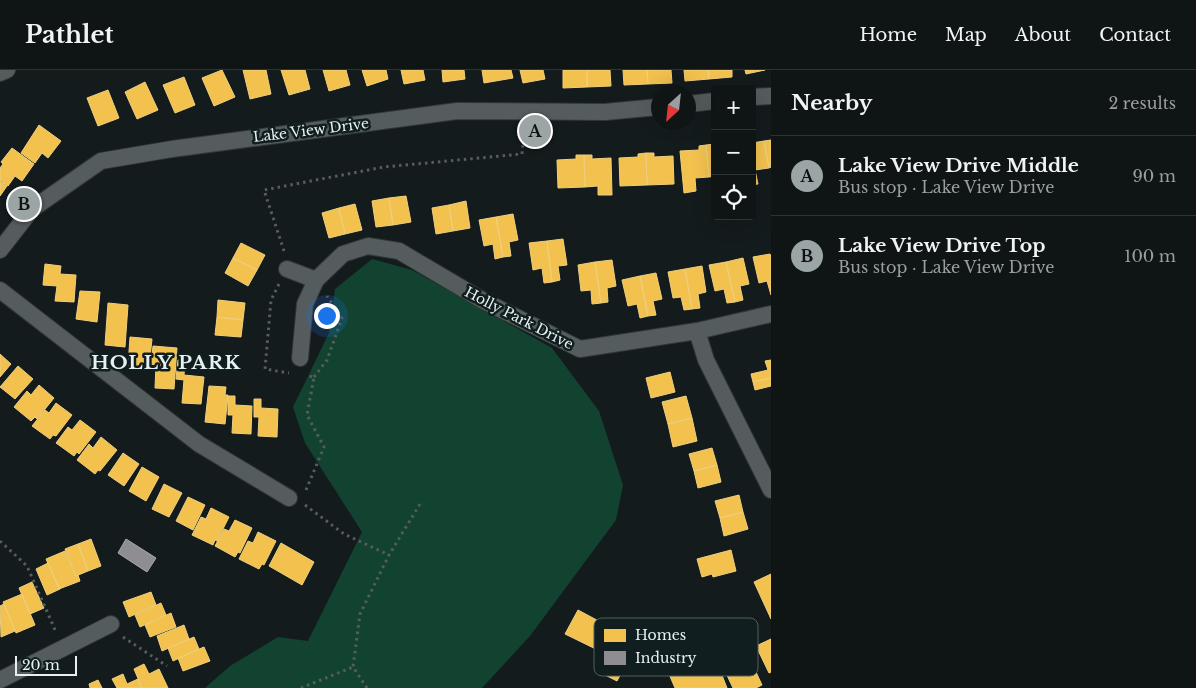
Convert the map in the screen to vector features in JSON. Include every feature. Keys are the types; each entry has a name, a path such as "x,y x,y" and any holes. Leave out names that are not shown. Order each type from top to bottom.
{"street":[{"path":"0,73 7,70"},
{"path":"756,98 771,96"},
{"path":"696,103 711,101"},
{"name":"Lake View Drive","path":"0,250 32,209 101,161 172,149 457,111 605,112 651,107"},
{"name":"Holly Park Drive","path":"298,366 305,304 316,280 344,254 368,246 399,251 482,300 580,349 697,331 771,314"},
{"path":"287,269 316,280"},
{"path":"0,290 199,444 295,500"},
{"path":"697,331 706,360 771,490"},
{"path":"0,680 111,624"}],"path":[{"path":"298,366 265,369 272,300 289,264 264,190 384,167 522,154 525,112"},
{"path":"316,280 342,318 328,360 314,377 306,415 324,446 295,500 344,534 389,555"},
{"path":"303,375 314,377"},
{"path":"367,688 353,667 360,614 389,555 420,504"},
{"path":"0,541 27,566 63,649"},
{"path":"111,624 121,636 167,666"},
{"path":"300,688 353,667"}],"green space":[{"path":"372,259 412,270 552,348 599,411 623,485 616,520 530,636 482,688 205,688 230,666 278,637 308,641 362,532 305,443 293,407 329,333 335,289"}],"building: Homes":[{"path":"222,70 235,97 214,106 202,78"},
{"path":"243,70 266,70 271,94 250,99"},
{"path":"281,70 305,70 310,89 289,95"},
{"path":"323,70 346,70 350,85 329,91"},
{"path":"362,70 386,70 388,79 367,86"},
{"path":"401,70 423,70 425,80 404,84"},
{"path":"442,70 464,70 465,79 443,82"},
{"path":"482,70 511,70 513,78 484,83"},
{"path":"520,70 543,70 545,79 523,83"},
{"path":"563,70 587,70 587,87 563,88"},
{"path":"587,70 610,70 611,86 587,87"},
{"path":"623,70 647,70 648,84 624,85"},
{"path":"647,70 671,70 672,83 648,84"},
{"path":"684,70 708,70 709,79 685,81"},
{"path":"708,70 732,70 732,77 709,79"},
{"path":"745,70 765,70 746,74"},
{"path":"184,77 195,105 175,113 163,85"},
{"path":"145,82 158,110 137,119 125,92"},
{"path":"108,90 119,118 98,126 87,98"},
{"path":"39,125 61,141 48,158 42,153 35,163 21,153"},
{"path":"771,140 771,167 769,168 764,141"},
{"path":"764,141 769,168 756,170 756,142"},
{"path":"711,144 711,177 709,177 706,145"},
{"path":"706,145 709,177 695,178 696,191 684,193 680,151 699,150 699,146"},
{"path":"12,148 34,164 22,181 15,176 8,186 0,180 0,168 3,164 1,162"},
{"path":"646,153 647,185 620,186 619,158 638,157 638,154"},
{"path":"646,153 654,153 654,157 673,156 674,184 647,185"},
{"path":"576,155 584,155 585,187 558,188 557,160 576,159"},
{"path":"584,155 592,155 592,159 611,158 612,195 598,195 598,186 585,187"},
{"path":"0,181 7,186 0,196"},
{"path":"406,196 411,222 393,225 389,198"},
{"path":"389,198 393,225 376,227 372,201"},
{"path":"466,201 470,228 453,231 449,205"},
{"path":"355,204 362,230 345,234 339,208"},
{"path":"449,205 453,231 436,234 432,208"},
{"path":"339,208 345,234 329,238 322,213"},
{"path":"513,214 518,240 509,242 511,256 503,257 496,217"},
{"path":"496,217 503,257 495,259 493,244 484,246 479,220"},
{"path":"563,239 567,265 558,266 560,280 552,282 547,241"},
{"path":"547,241 552,282 544,283 542,268 533,270 529,243"},
{"path":"241,243 265,255 257,270 233,258"},
{"path":"770,254 771,295 767,281 759,283 753,257"},
{"path":"233,258 257,270 248,286 225,273"},
{"path":"743,258 749,284 740,286 743,300 735,302 726,262"},
{"path":"612,260 616,286 607,288 608,302 601,303 595,262"},
{"path":"595,262 601,303 592,304 591,290 581,291 578,265"},
{"path":"726,262 735,302 727,303 724,289 715,291 709,265"},
{"path":"45,264 61,266 60,274 76,275 74,302 55,301 57,286 43,285"},
{"path":"702,266 706,292 698,294 700,308 692,309 685,269"},
{"path":"685,269 692,309 684,310 681,297 673,298 668,272"},
{"path":"656,273 662,299 653,301 656,315 648,316 640,276"},
{"path":"640,276 648,316 640,318 637,304 628,306 622,280"},
{"path":"80,291 100,292 97,322 76,319"},
{"path":"218,300 245,303 243,320 217,317"},
{"path":"108,303 128,305 125,347 105,345"},
{"path":"217,317 243,320 241,337 215,335"},
{"path":"130,337 152,339 149,368 128,366"},
{"path":"153,346 177,348 174,389 155,388 156,365 151,364"},
{"path":"0,354 11,364 0,377"},
{"path":"178,360 185,361 184,375 204,377 201,404 182,403 184,380 176,379"},
{"path":"771,360 771,378 753,382 751,374 768,370 765,361"},
{"path":"18,366 33,379 15,399 0,387"},
{"path":"670,372 675,392 651,398 646,378"},
{"path":"771,378 771,386 755,390 753,382"},
{"path":"39,385 54,398 37,419 35,417 31,421 14,407 27,391 31,395"},
{"path":"209,386 226,387 225,395 228,395 225,424 205,422"},
{"path":"228,396 235,396 235,405 252,406 251,434 232,433 233,415 228,415"},
{"path":"686,396 692,418 668,424 662,402"},
{"path":"254,399 261,399 261,408 278,409 277,437 258,436 259,417 254,417"},
{"path":"56,403 72,415 56,436 53,435 50,439 32,426 45,410 49,413"},
{"path":"692,418 697,441 673,447 668,424"},
{"path":"80,420 96,432 79,454 77,452 74,456 56,443 68,427 72,430"},
{"path":"101,437 117,450 100,471 98,470 95,474 77,460 89,444 93,448"},
{"path":"712,448 717,465 694,471 689,454"},
{"path":"123,453 139,464 124,486 108,475"},
{"path":"717,465 721,482 698,488 694,471"},
{"path":"142,467 159,477 146,501 129,491"},
{"path":"164,484 182,493 169,517 152,509"},
{"path":"739,495 743,512 720,518 715,501"},
{"path":"188,497 205,505 193,530 176,521"},
{"path":"211,508 229,517 213,545 192,535 201,517 206,519"},
{"path":"743,512 748,529 724,536 720,518"},
{"path":"235,520 252,528 240,553 238,552 235,557 215,546 224,529 229,531"},
{"path":"258,532 276,541 264,565 262,564 259,569 239,559 248,541 253,543"},
{"path":"91,539 101,566 88,571 78,544"},
{"path":"281,543 314,562 302,585 269,566"},
{"path":"78,544 88,571 76,576 65,549"},
{"path":"731,550 736,571 713,577 712,574 702,577 697,559"},
{"path":"65,551 80,581 59,589 46,559"},
{"path":"48,563 60,589 47,595 36,569"},
{"path":"771,574 771,619 754,582"},
{"path":"32,582 44,608 30,614 19,588"},
{"path":"151,592 156,605 129,617 123,602"},
{"path":"22,594 35,625 16,633 3,602"},
{"path":"161,603 166,615 140,627 135,615"},
{"path":"4,604 15,631 1,637 0,606"},
{"path":"578,610 594,619 594,648 565,634"},
{"path":"171,613 176,627 150,637 145,625"},
{"path":"184,625 189,639 162,651 157,636"},
{"path":"194,637 199,649 173,661 168,648"},
{"path":"771,639 771,672 769,673 758,650 758,645"},
{"path":"204,647 210,661 183,671 178,658"},
{"path":"144,664 149,674 159,669 168,688 142,688 134,669"},
{"path":"123,674 127,684 138,679 142,688 117,688 112,679"},
{"path":"607,676 620,676 617,681"},
{"path":"670,676 722,676 727,688 675,688"},
{"path":"727,676 758,676 762,685 756,688 733,688"},
{"path":"98,680 102,688 90,688 89,684"}],"building: Industry":[{"path":"126,539 156,558 147,572 118,553"}],"place":[{"name":"Lake View Drive Middle","path":"535,131"},
{"name":"Lake View Drive Top","path":"24,204"}],"district":[{"name":"HOLLY PARK","path":"166,362"}]}
